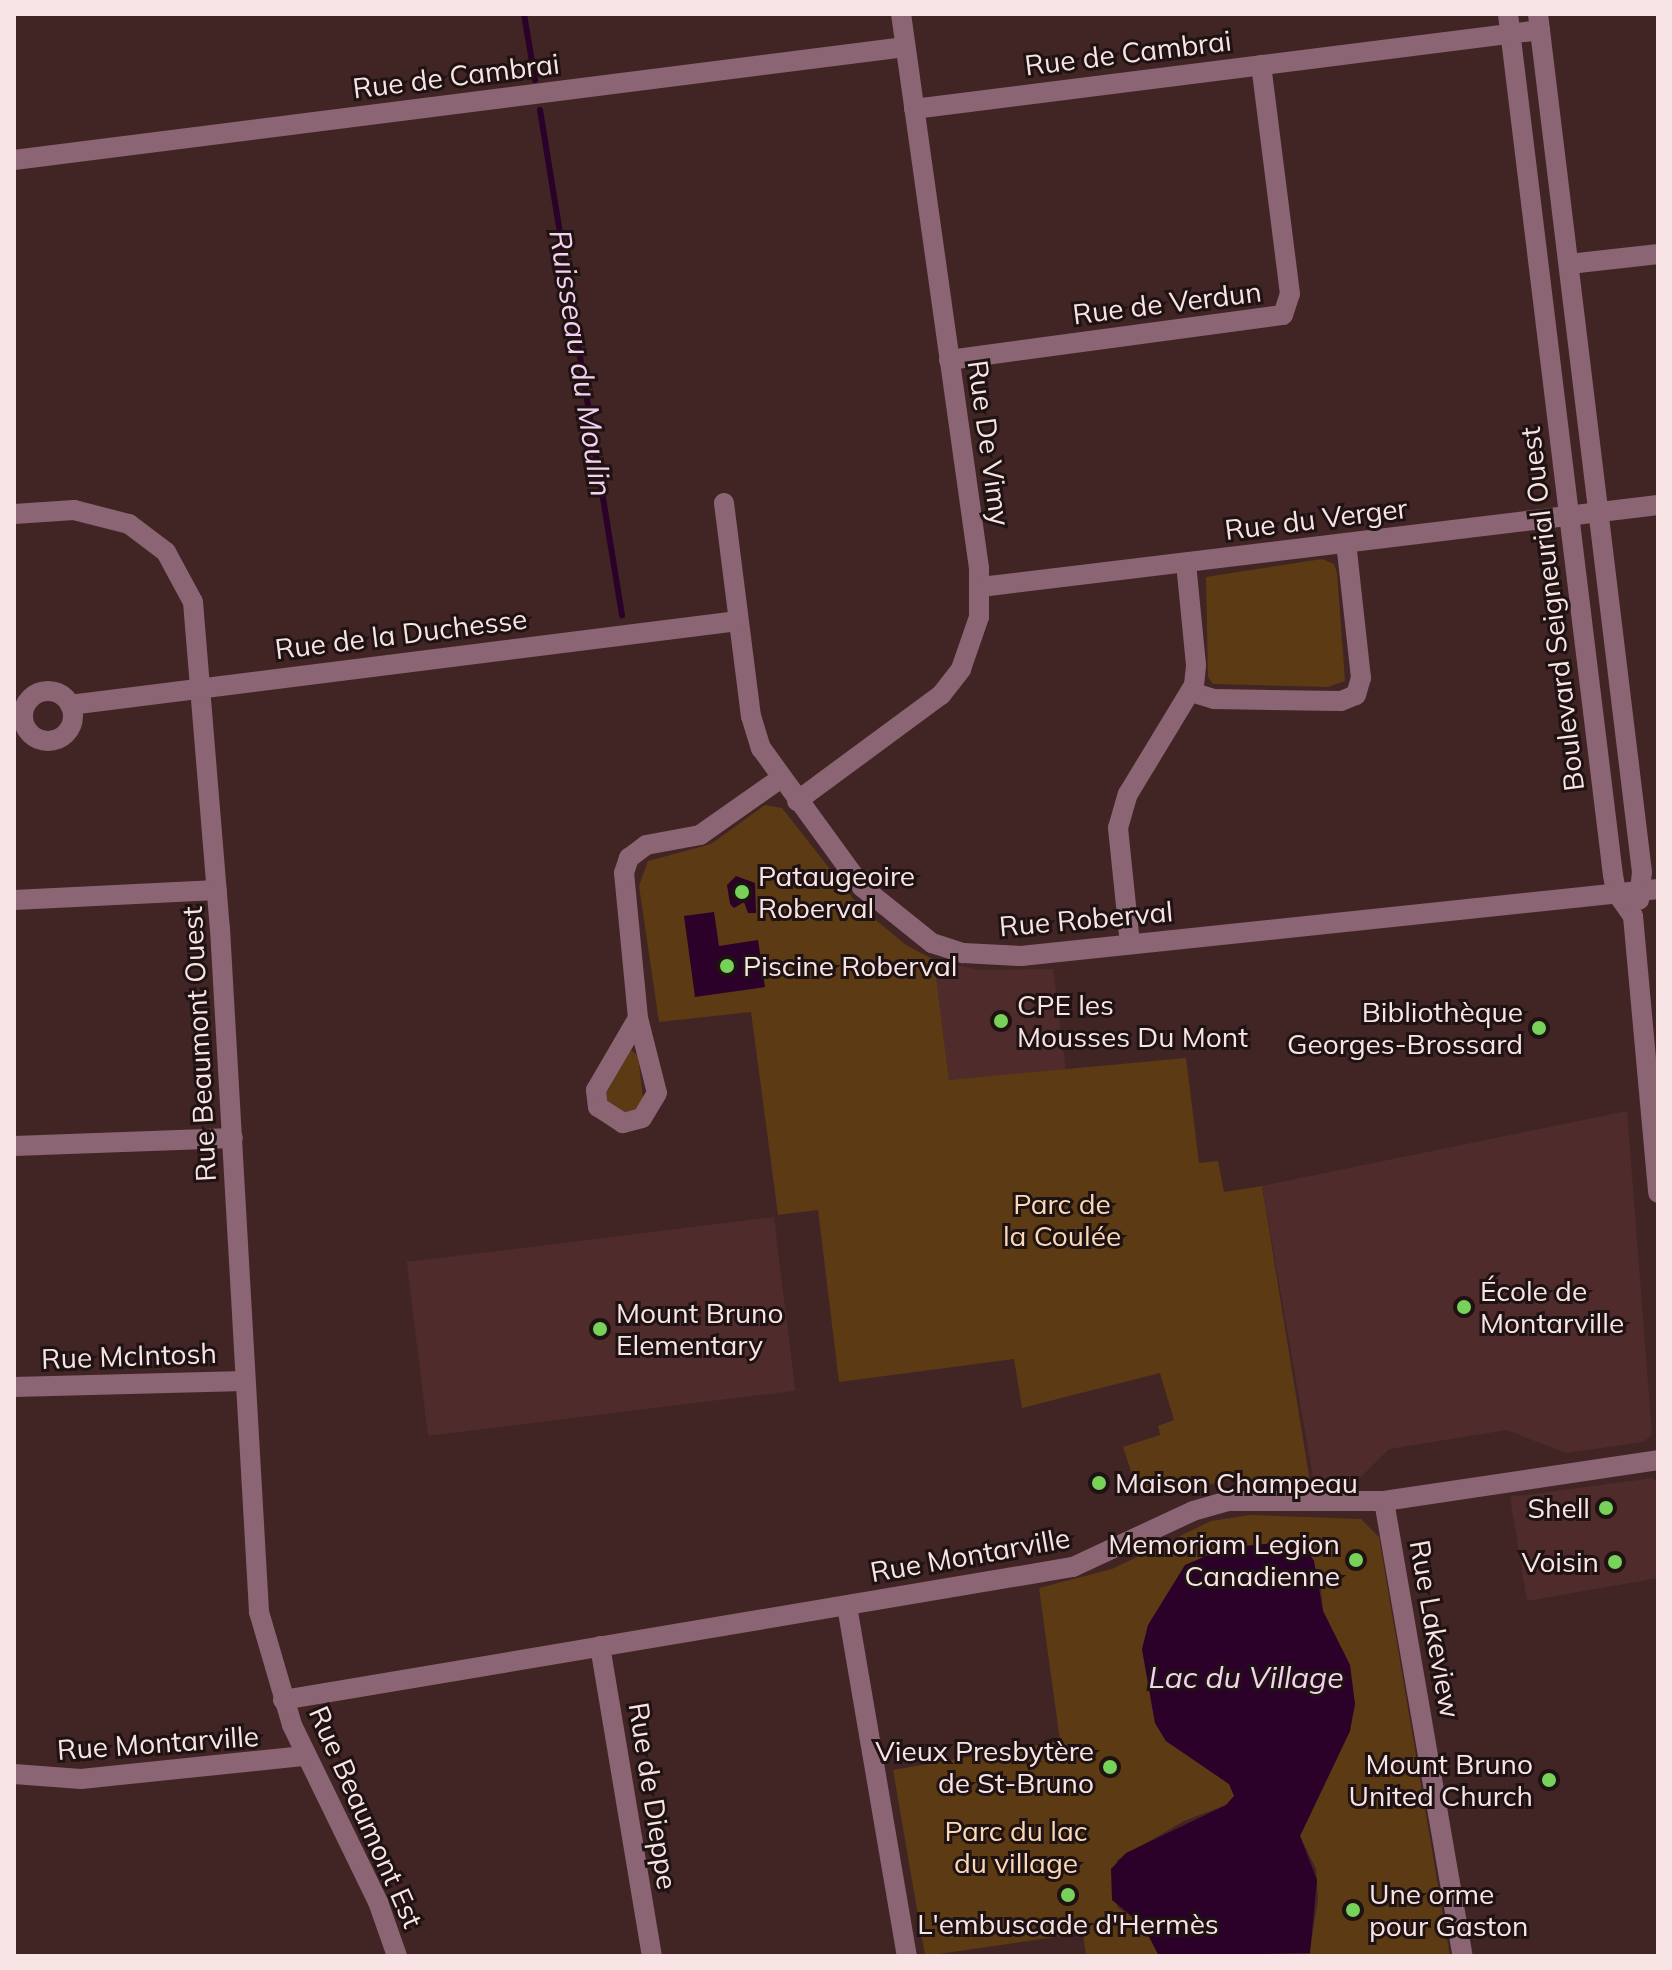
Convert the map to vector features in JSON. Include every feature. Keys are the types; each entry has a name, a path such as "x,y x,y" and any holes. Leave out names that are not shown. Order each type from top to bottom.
{"street":[{"name":"Rue De Vimy","path":"797,801 948,687 974,638 981,587 901,14"},
{"name":"Rue de Cambrai","path":"914,109 1261,65 1510,24 1539,22"},
{"name":"Boulevard Seigneurial Ouest","path":"1539,22 1651,890"},
{"name":"Boulevard Seigneurial Ouest","path":"1510,24 1616,892 1632,915 1658,1193"},
{"name":"Rue de Cambrai","path":"14,160 905,47"},
{"name":"Rue de Verdun","path":"949,360 1283,315 1290,298 1261,65"},
{"path":"1569,264 1658,254"},
{"name":"Rue Roberval","path":"724,503 756,737 797,801 862,887 932,943 963,953 1021,956 1651,890"},
{"name":"Rue du Verger","path":"981,587 1658,505"},
{"name":"Rue Beaumont Ouest","path":"14,514 97,513 129,524 158,544 179,570 193,602 217,890 259,1612 283,1700"},
{"path":"1191,692 1214,699 1341,701 1356,695 1361,678 1346,543"},
{"path":"1130,944 1118,837 1121,811 1191,692 1196,665 1186,563"},
{"name":"Rue de la Duchesse","path":"70,705 738,621"},
{"path":"638,1018 596,1090 598,1107 623,1123 642,1118 657,1093 638,1018 626,862 641,847 700,835 781,778"},
{"path":"14,900 217,890"},
{"path":"1632,915 1651,890"},
{"path":"14,1146 233,1138"},
{"name":"Rue McIntosh","path":"14,1387 245,1381"},
{"name":"Rue Montarville","path":"283,1700 1073,1567 1220,1502 1384,1501 1658,1460"},
{"name":"Rue Lakeview","path":"1384,1501 1463,1956"},
{"path":"847,1606 907,1956"},
{"name":"Rue de Dieppe","path":"600,1646 652,1956"},
{"name":"Rue Beaumont Est","path":"283,1700 305,1756 378,1902 397,1956"},
{"name":"Rue Montarville","path":"14,1774 96,1779 305,1756"}],"shaded area":[{"name":"CPE les Mousses Du Mont","path":"934,960 979,970 1053,969 1066,1071 949,1080"},
{"name":"École de Montarville","path":"1627,1111 1652,1435 1643,1442 1566,1453 1507,1430 1389,1449 1355,1483 1314,1482 1262,1186"},
{"name":"Mount Bruno Elementary","path":"774,1217 795,1391 428,1436 407,1262"},
{"path":"1653,1478 1658,1484 1658,1578 1527,1601 1510,1497"}],"green space":[{"path":"1322,559 1334,564 1337,573 1345,681 1328,687 1213,684 1208,677 1206,577"},
{"name":"Parc de la Coulée","path":"765,805 782,808 859,906 906,945 934,960 949,1080 1186,1058 1199,1163 1218,1161 1224,1192 1262,1186 1310,1482 1225,1480 1185,1493 1176,1482 1139,1495 1123,1447 1160,1435 1158,1426 1174,1420 1160,1373 1022,1408 1014,1359 839,1382 818,1210 778,1215 751,1012 659,1022 639,886 648,861 711,844"},
{"path":"631,1050 638,1056 643,1098 635,1110 622,1113 608,1102 606,1093"},
{"name":"Parc du lac du village","path":"1250,1515 1361,1519 1379,1537 1450,1956 1309,1956 1318,1899 1316,1869 1300,1836 1350,1731 1350,1665 1323,1611 1320,1578 1306,1549 1142,1649 1155,1723 1166,1741 1229,1784 1235,1796 1226,1805 1184,1821 1117,1860 1117,1907 1143,1925 1159,1956 1086,1956 1083,1933 925,1956 893,1770 1060,1741 1039,1588 1112,1569 1211,1521"}],"water":[{"name":"Pataugeoire Roberval","path":"736,876 755,883 756,913 748,913 744,902 734,908 730,904 727,885"},
{"name":"Piscine Roberval","path":"714,912 719,946 758,940 765,987 695,997 684,916"},
{"name":"Lac du Village","path":"1283,1542 1306,1548 1314,1561 1323,1611 1350,1665 1355,1704 1350,1731 1300,1836 1317,1880 1310,1953 1159,1956 1143,1925 1112,1900 1111,1869 1126,1853 1226,1805 1234,1796 1229,1784 1166,1741 1155,1723 1142,1649 1148,1625 1185,1565 1225,1548"}],"waterway":[{"name":"Ruisseau du Moulin","path":"524,14 535,80"},
{"name":"Ruisseau du Moulin","path":"540,110 622,615"}],"place":[{"name":"Pataugeoire Roberval","path":"742,892"},
{"name":"Piscine Roberval","path":"727,966"},
{"name":"CPE les Mousses Du Mont","path":"1001,1021"},
{"name":"Bibliothèque Georges-Brossard","path":"1539,1028"},
{"name":"École de Montarville","path":"1464,1307"},
{"name":"Mount Bruno Elementary","path":"600,1329"},
{"name":"Maison Champeau","path":"1099,1483"},
{"name":"Shell","path":"1606,1508"},
{"name":"Memoriam Legion Canadienne","path":"1356,1560"},
{"name":"Voisin","path":"1615,1562"},
{"name":"Vieux Presbytère de St-Bruno","path":"1110,1767"},
{"name":"Mount Bruno United Church","path":"1549,1780"},
{"name":"L'embuscade d'Hermès","path":"1068,1895"},
{"name":"Une orme pour Gaston","path":"1353,1910"}]}
